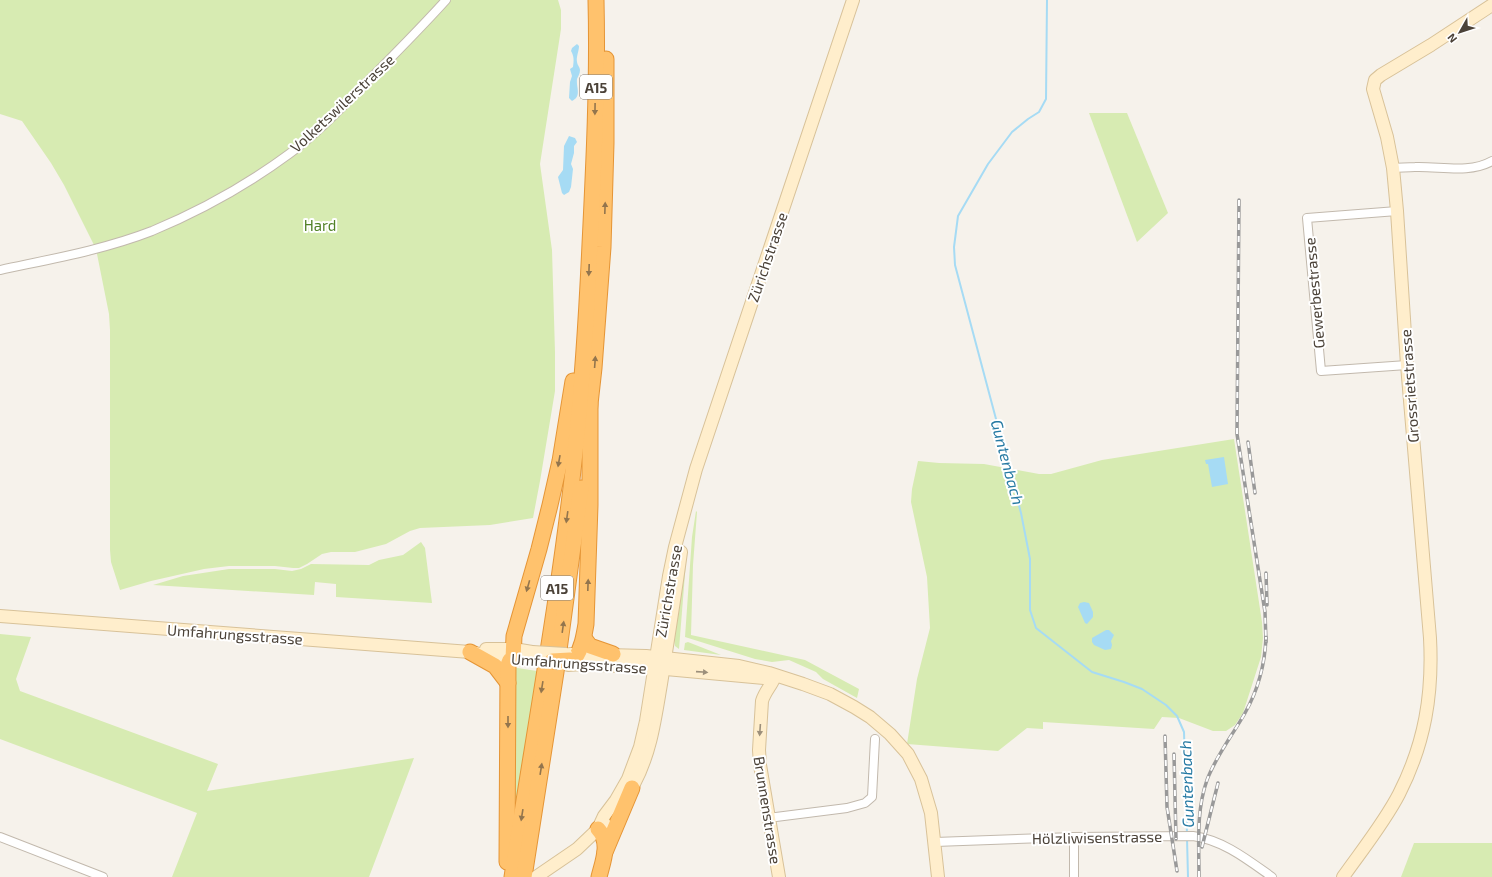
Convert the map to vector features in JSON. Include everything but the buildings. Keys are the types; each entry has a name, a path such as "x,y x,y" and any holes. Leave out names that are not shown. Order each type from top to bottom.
{"highway":[{"name":"A15","path":"512,877 569,506 576,441 588,297 595,122 596,0"},
{"name":"A15","path":"524,877 573,557 594,368 605,205 606,0"},
{"path":"506,877 508,665 513,654 514,636 539,549 560,461 588,297"},
{"path":"552,661 571,658 584,638 590,513 590,401"},
{"path":"584,638 590,646 613,654"},
{"path":"470,652 495,666 508,683"},
{"path":"599,877 605,852 632,788"},
{"path":"598,829 604,836 605,852"}],"main road":[{"name":"Zürichstrasse","path":"660,663 669,576 675,547 696,470 853,0"},
{"name":"Grossrietstrasse","path":"1343,877 1387,814 1399,794 1416,755 1428,708 1431,675 1430,638 1407,365 1393,168 1387,137 1373,89 1375,80 1385,72 1431,45 1492,5"},
{"name":"Umfahrungsstrasse","path":"0,616 470,652 486,649 533,656 571,658 613,654 660,663"},
{"name":"Umfahrungsstrasse","path":"533,656 552,661"},
{"name":"Umfahrungsstrasse","path":"571,658 583,664 660,663"},
{"path":"660,663 768,679 775,676"},
{"path":"660,663 739,666 769,673 830,694 870,717 890,734 908,754 922,778 929,803 935,842 938,877"},
{"path":"538,875 577,849 598,829 609,821 632,788 645,761 649,748 660,663"},
{"path":"598,829 604,816 624,787 637,758 660,663"},
{"name":"Brunnenstrasse","path":"775,676 772,685 764,696 760,734 760,765 779,877"},
{"path":"753,677 764,696"}],"street":[{"name":"Volketswilerstrasse","path":"0,270 96,249 151,231 195,211 246,183 289,154 330,119 446,0"},
{"path":"1393,168 1468,168 1478,166 1492,160"},
{"name":"Gewerbestrasse","path":"1397,211 1307,218 1321,371 1407,365"},
{"path":"768,818 847,808 864,803 872,797 875,739"},
{"name":"Hölzliwisenstrasse","path":"935,842 1180,835 1204,837 1218,842 1272,877"},
{"path":"0,837 103,877"},
{"path":"1074,837 1074,877"}],"green space":[{"name":"Hard","path":"0,0 558,0 561,10 561,29 540,164 552,250 555,391 533,518 490,525 420,528 410,531 386,544 355,552 331,552 322,554 299,568 275,566 229,566 204,569 151,581 120,590 111,562 110,550 109,314 96,249 64,185 51,163 22,121 0,114"},
{"path":"1089,113 1127,113 1168,213 1137,242"},
{"path":"1234,439 1262,622 1263,638 1261,657 1243,713 1235,725 1226,731 1213,731 1179,718 1162,717 1154,729 1043,722 1043,729 1027,728 998,751 907,744 917,679 930,628 927,577 911,502 912,489 918,461 984,464 1039,474 1051,474 1102,460"},
{"path":"696,511 691,635 805,660 859,689 857,698 823,679 816,672 789,660 772,662 755,659 685,637 692,537"},
{"path":"421,542 425,548 432,603 336,597 336,584 315,582 314,595 153,585 183,576 229,569 275,569 292,571 301,569 311,564 369,565 379,560 403,555"},
{"path":"685,548 687,549 679,649 675,646 673,635"},
{"path":"0,634 31,637 16,679 20,691 218,764 207,791 414,758 369,877 172,877 197,813 0,739"},
{"path":"688,642 721,655 684,650 685,643"},
{"path":"511,667 537,671 511,839"},
{"path":"1414,843 1492,843 1492,877 1401,877"}],"water":[{"path":"577,44 579,46 577,64 580,69 577,79 578,94 572,101 569,98 572,76 570,69 573,67 574,62 571,51"},
{"path":"569,136 575,138 577,142 574,146 571,164 573,169 571,187 569,192 564,195 562,193 558,177 563,170 564,146"},
{"path":"1224,457 1228,484 1212,487 1208,464 1206,464 1205,460"},
{"path":"1080,603 1089,603 1093,612 1093,617 1087,624 1085,623 1078,607"},
{"path":"1106,630 1109,630 1114,635 1111,641 1111,649 1105,650 1094,645 1092,638"}],"waterway":[{"name":"Guntenbach","path":"1047,0 1046,99 1039,112 1012,132 988,164 958,216 954,247 955,265 1021,513 1030,559 1030,610 1036,628 1092,672 1142,689 1166,705 1177,716 1184,732 1187,834"},
{"name":"Guntenbach","path":"1187,838 1188,877"}],"railway":[{"path":"1239,200 1237,434 1265,612 1266,642"},
{"path":"1248,442 1255,493"},
{"path":"1266,573 1267,605"},
{"path":"1199,877 1199,828 1203,792 1215,763 1254,695 1262,667 1266,637"},
{"path":"1165,736 1167,807 1177,871"},
{"path":"1174,754 1176,839"},
{"path":"1202,847 1218,783"}]}
